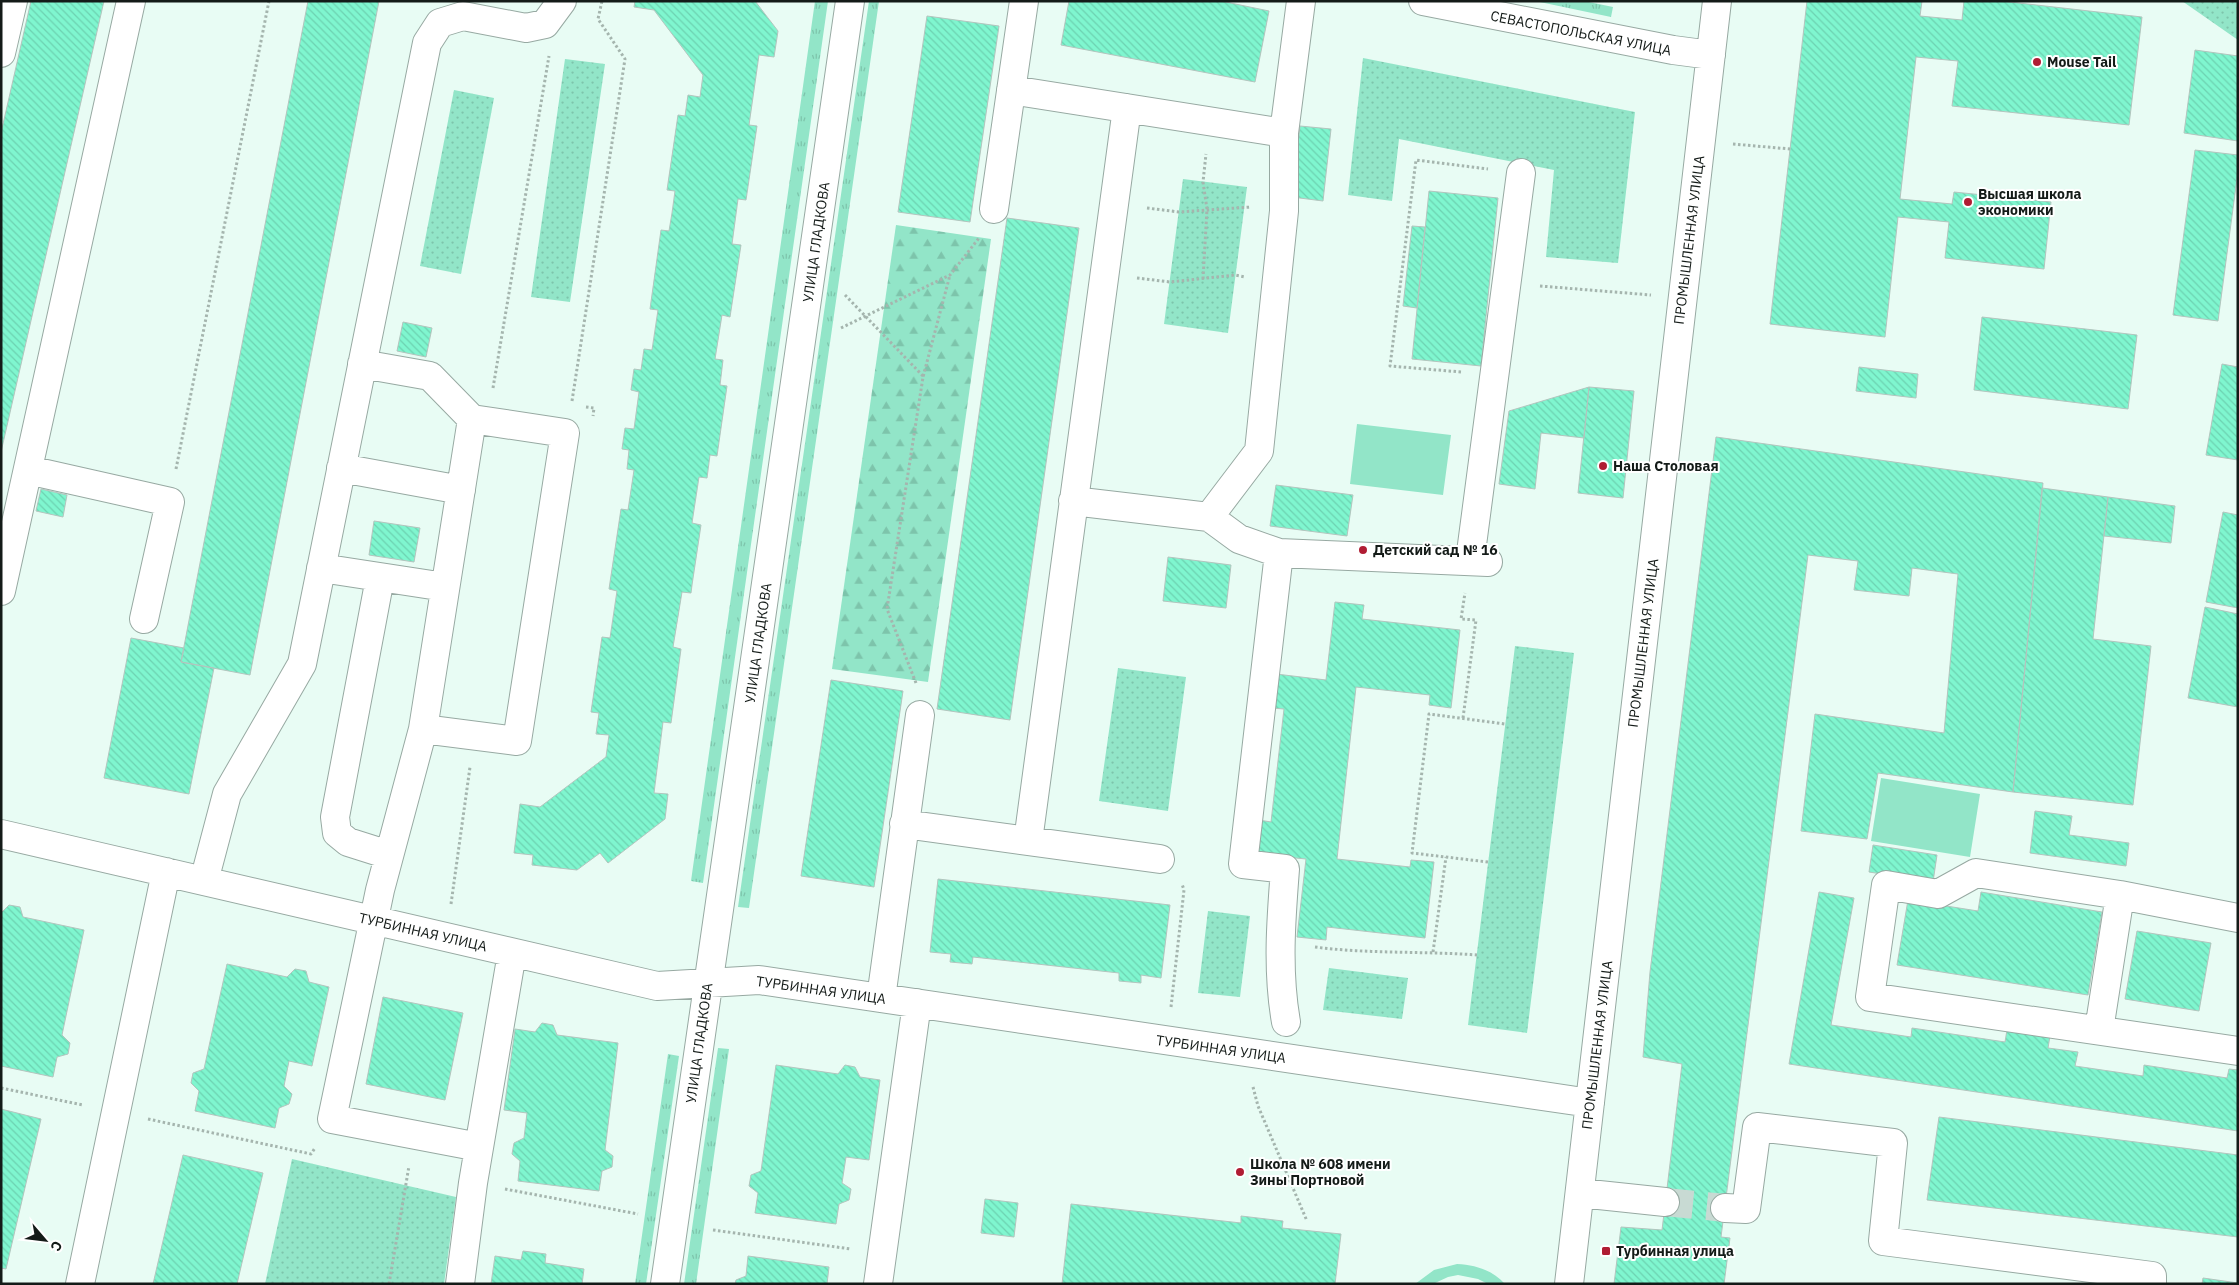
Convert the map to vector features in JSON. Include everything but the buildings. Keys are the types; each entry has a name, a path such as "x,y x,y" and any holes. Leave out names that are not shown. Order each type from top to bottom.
{"street":[{"path":"1,53 13,1"},
{"path":"1,591 10,512 28,470 131,1"},
{"path":"204,881 227,794 302,664 427,43 440,23 463,16 526,28 545,24 562,1"},
{"name":"УЛИЦА ГЛАДКОВА","path":"665,1284 850,1"},
{"path":"994,209 1024,1"},
{"path":"1209,516 1259,451 1275,281 1284,211 1284,133 1301,1"},
{"name":"СЕВАСТОПОЛЬСКАЯ УЛИЦА","path":"1423,1 1502,9 1673,50 1711,55"},
{"name":"ПРОМЫШЛЕННАЯ УЛИЦА","path":"1569,1284 1717,1"},
{"path":"1011,90 1284,133"},
{"path":"1028,841 1126,108"},
{"path":"1074,501 1209,516 1239,538 1279,553 1479,561 1494,375 1520,173"},
{"path":"362,364 430,376 480,420 565,433 517,741 423,729"},
{"path":"479,1147 332,1120 372,920 423,729 461,490 480,420"},
{"path":"341,468 461,490"},
{"path":"28,470 170,502 144,619"},
{"path":"1279,553 1243,864 1285,869 1279,944 1281,994 1286,1022"},
{"path":"321,568 445,587"},
{"path":"380,578 335,817 337,833 348,842 389,855"},
{"path":"881,998 920,715"},
{"path":"904,824 1160,859"},
{"name":"ТУРБИННАЯ УЛИЦА","path":"1,834 657,986 759,980 1590,1103"},
{"path":"80,1284 166,872"},
{"path":"2238,918 2120,895 1976,873 1938,894 1886,885 1870,997 2238,1051"},
{"path":"2099,1030 2120,895"},
{"path":"460,1284 473,1183 512,953"},
{"path":"878,1284 917,1004"},
{"path":"1725,1208 1746,1209 1757,1127 1893,1143 1883,1241 2152,1276 2152,1284"},
{"path":"1580,1193 1665,1202"}],"path":[{"path":"170,502 269,1"},
{"path":"480,420 550,52 545,24"},
{"path":"1203,279 1207,209 1203,182 1209,122"},
{"path":"1731,144 1790,149"},
{"path":"1494,375 1390,366 1416,160 1520,173"},
{"path":"1179,212 1244,206 1284,211"},
{"path":"920,715 922,699 887,609 923,376 950,275 992,220 994,209"},
{"path":"841,328 950,275"},
{"path":"1170,282 1235,276 1275,281"},
{"path":"1506,284 1643,295"},
{"path":"845,295 923,376"},
{"path":"1463,718 1476,620 1461,618 1479,561"},
{"path":"1488,862 1412,853 1430,714 1505,724"},
{"path":"1433,952 1446,857"},
{"path":"1160,859 1178,870 1184,890 1171,1015"},
{"path":"451,905 456,877"},
{"path":"1279,944 1351,952 1433,952 1477,955"},
{"path":"1250,1078 1258,1106 1307,1221"},
{"path":"1,1088 311,1154 332,1120"},
{"path":"389,1284 414,1135"},
{"path":"473,1183 638,1214"},
{"path":"713,1230 882,1253"}],"green space":[{"path":"815,1 828,1 703,883 691,881"},
{"path":"869,1 879,1 749,908 738,907"},
{"path":"1535,1 1584,1 1613,7 1611,17"},
{"path":"2182,1 2238,1 2238,40"},
{"path":"1363,58 1635,112 1618,263 1546,257 1554,170 1399,139 1392,201 1348,195"},
{"path":"565,59 605,64 570,302 531,297"},
{"path":"454,90 494,98 461,274 420,266"},
{"path":"1183,179 1247,187 1228,333 1164,324"},
{"path":"896,225 991,239 928,682 832,669"},
{"path":"1357,424 1451,435 1443,495 1350,484"},
{"path":"1515,646 1574,653 1527,1033 1468,1025"},
{"path":"1118,668 1186,677 1168,811 1099,801"},
{"path":"1881,778 1980,794 1970,857 1871,841"},
{"path":"1208,911 1250,916 1240,997 1198,993"},
{"path":"1329,968 1408,978 1402,1019 1323,1010"},
{"path":"718,1048 729,1049 696,1284 684,1284"},
{"path":"668,1054 679,1056 646,1284 635,1284"},
{"path":"292,1159 456,1197 444,1284 265,1284"},
{"path":"1457,1264 1483,1269 1495,1275 1505,1284 1488,1284 1478,1279 1458,1275 1448,1277 1433,1284 1415,1284 1434,1270"}],"tunnel":[{"path":"1665,1202 1725,1208"}],"place":[{"name":"Mouse Tail","path":"2037,62"},
{"name":"Высшая школа экономики","path":"1968,202"},
{"name":"Наша Столовая","path":"1603,466"},
{"name":"Детский сад № 16","path":"1363,550"},
{"name":"Школа № 608 имени Зины Портновой","path":"1240,1172"},
{"name":"Турбинная улица","path":"1606,1251"}]}
